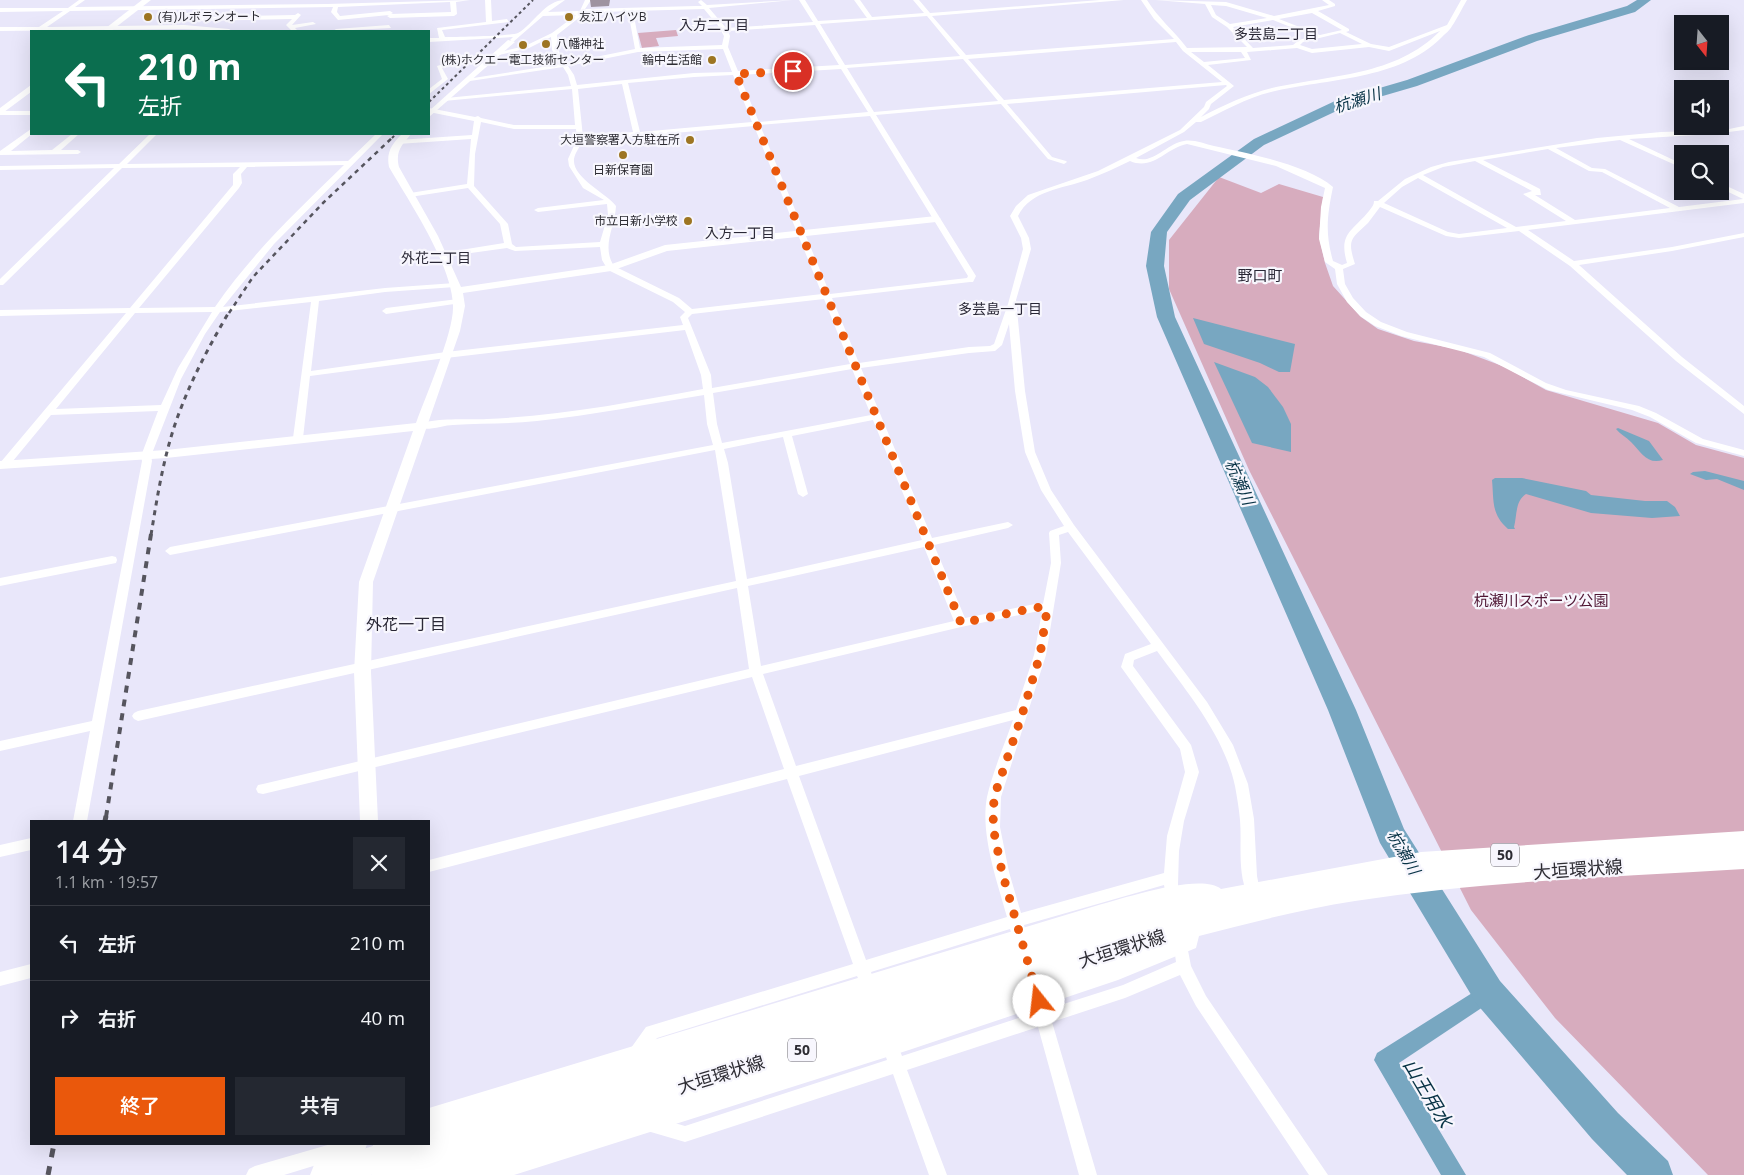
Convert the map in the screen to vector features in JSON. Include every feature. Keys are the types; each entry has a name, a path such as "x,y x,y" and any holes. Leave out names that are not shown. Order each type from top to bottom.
{"main road":[{"path":"108,30 147,0"},
{"path":"0,112 30,89"},
{"name":"大垣環状線","path":"1254,899 1421,862 1744,841"},
{"name":"大垣環状線","path":"1254,899 1354,891 1438,881 1744,859"},
{"name":"50","path":"430,1122 630,1060 871,974 1092,918 1254,899"},
{"name":"50","path":"468,1175 642,1121 899,1051 1118,969 1188,907 1254,899"},
{"name":"大垣環状線","path":"430,1143 1188,907"},
{"name":"大垣環状線","path":"405,1175 1188,907"},
{"path":"324,1175 422,1145"}],"street":[{"path":"40,29 82,0"},
{"path":"177,0 159,15 198,14 193,18 296,17"},
{"path":"273,7 280,0"},
{"path":"312,0 296,17 293,27 310,23 317,30"},
{"path":"0,10 336,6 390,1 425,3 467,0"},
{"path":"488,0 489,23"},
{"path":"430,112 499,54 542,14 562,0"},
{"path":"499,54 526,47 554,34 582,12 588,0"},
{"path":"699,0 725,30 727,36 725,47 961,623"},
{"path":"542,14 630,10 662,12 704,6 790,0"},
{"path":"802,0 972,276 970,280 690,312 684,316 706,375 712,424 723,463 756,672 791,772 871,974 1016,921 1188,907"},
{"path":"857,0 870,18"},
{"path":"916,0 1045,153 1050,158 1064,162"},
{"path":"725,30 1121,0"},
{"path":"1144,0 1156,18 1170,30 1185,50 1231,86 1208,103 1207,108 1188,124 1186,128"},
{"path":"1158,0 1219,2 1273,18 1320,37"},
{"path":"1229,26 1333,6 1325,0"},
{"path":"2,465 146,456 453,422 487,422 536,418 855,366 992,349 998,344 1027,249 1025,238 1014,216 1018,206 1028,198 1040,192 1100,173 1131,159 1186,128 1251,96 1341,79 1389,66 1428,48 1442,38 1464,0"},
{"path":"362,30 388,29 390,1"},
{"path":"336,6 334,12 338,20 390,15 454,14 453,1"},
{"path":"1207,3 1214,16 1229,26 1250,46 1246,50"},
{"path":"17,9 26,4 52,4"},
{"path":"0,29 108,30 142,28 219,30 245,7"},
{"path":"0,16 8,9"},
{"path":"630,10 638,50"},
{"path":"1296,46 1297,42 1346,30 1313,11"},
{"path":"250,22 257,18"},
{"path":"142,28 153,19"},
{"path":"443,40 439,29 507,21"},
{"path":"694,25 719,22"},
{"path":"1340,32 1369,45 1389,49 1450,26"},
{"path":"524,30 539,28"},
{"path":"554,34 555,50 565,65 574,89 580,127 580,140 571,159 572,166 586,186 609,202 612,212 604,244 604,260 611,268 676,300 690,312"},
{"path":"430,40 518,35"},
{"path":"446,100 694,76 843,67 1176,40"},
{"path":"1185,50 1246,50 1296,46 1312,51 1369,45"},
{"path":"470,79 565,65 638,50 725,47"},
{"path":"1202,64 1249,59 1246,50"},
{"path":"430,91 445,79 436,68 464,60"},
{"path":"580,140 1227,82"},
{"path":"625,83 636,135"},
{"path":"0,112 30,113"},
{"path":"430,112 478,118 521,127 580,127"},
{"path":"478,118 470,186 504,224 508,245"},
{"path":"1732,131 1744,128"},
{"path":"2,153 30,132"},
{"path":"1131,159 1135,162 1147,162 1181,142 1196,144 1280,166 1318,180 1329,187 1324,207 1323,239 1329,262 1339,268 1351,264 1346,247 1348,239 1355,228 1365,222 1377,203 1388,192 1418,175 1445,165 1621,138 1677,132 1744,132"},
{"path":"54,152 75,135"},
{"path":"0,283 153,135"},
{"path":"80,820 115,636 146,456 164,408 182,367 218,309 248,268 379,135"},
{"path":"370,820 363,665 363,615 366,582 457,322 457,292 442,255 394,167 391,157 392,149 406,135"},
{"path":"398,142 475,137"},
{"path":"1621,138 1674,162"},
{"path":"1551,148 1591,170 1603,170 1678,209"},
{"path":"2,153 78,152"},
{"path":"1476,160 1537,191 1538,193 1527,194 1572,221"},
{"path":"0,168 351,163"},
{"path":"2,465 49,412 236,186 238,183 237,174 245,164"},
{"path":"1418,175 1517,229 1573,264 1679,359 1744,411"},
{"path":"410,196 470,186"},
{"path":"1729,190 1744,197"},
{"path":"1377,203 1453,236 1467,236 1572,221 1646,215 1744,201"},
{"path":"538,210 609,202"},
{"path":"0,313 218,309 315,299 457,292 611,268 665,248 936,219"},
{"path":"1573,264 1681,248 1744,235"},
{"path":"442,255 508,245 515,249 604,244"},
{"path":"1339,268 1338,277 1345,293 1360,310 1376,323 1402,334 1463,347 1487,355 1512,366 1548,387 1574,396 1646,411 1694,438 1713,446 1744,453"},
{"path":"386,311 457,292"},
{"path":"298,438 315,299"},
{"path":"1012,300 1020,391 1030,452 1046,490 1070,527 1204,705 1227,745 1241,784 1247,819 1250,876 1254,899"},
{"path":"306,374 446,355 688,327"},
{"path":"49,412 164,408"},
{"path":"170,551 875,417"},
{"path":"787,435 803,494"},
{"path":"138,716 363,665 928,544 1008,525"},
{"path":"1070,527 1054,533 1056,563 1040,655 994,797 993,827 1002,872 1088,1175"},
{"path":"0,582 112,560"},
{"path":"263,789 961,623 1040,607 1047,610"},
{"path":"1160,646 1129,657 1128,667 1186,748 1190,759 1192,772 1169,853 1188,907 1184,966 1201,1001 1319,1175"},
{"path":"430,866 1014,715 1022,715"},
{"path":"0,746 97,725"},
{"path":"0,851 30,844"},
{"path":"938,1175 899,1051 1044,1017 1125,991 1184,966"},
{"path":"0,979 30,971"},
{"path":"255,1175 356,1145"},
{"path":"384,1145 384,1175"}],"green space":[{"path":"676,30 678,36 656,38 659,46 642,48 638,33"},
{"name":"杭瀬川スポーツ公園","path":"1219,177 1261,193 1279,184 1323,197 1319,236 1325,263 1333,286 1361,317 1378,329 1414,341 1457,349 1505,367 1546,390 1658,423 1696,445 1744,458 1744,1175 1708,1175 1555,1018 1471,910 1249,470 1169,289 1169,240"}],"water":[{"path":"1193,318 1295,344 1290,372 1279,372 1260,363 1204,344"},
{"path":"1214,362 1255,377 1268,387 1283,407 1291,424 1291,452 1252,443"},
{"path":"1618,428 1649,441 1663,460 1653,461 1645,457 1616,429"},
{"path":"1705,471 1744,481 1744,490 1717,479 1706,480 1690,474"},
{"path":"1495,478 1522,478 1586,491 1591,495 1645,501 1667,501 1675,507 1680,516 1652,518 1591,513 1526,494 1518,505 1515,529 1508,529 1499,518 1494,507 1492,480"}],"waterway":[{"name":"杭瀬川","path":"1645,0 1631,9 1533,38 1412,83 1340,104 1259,142 1184,197 1159,232 1155,266 1166,317 1342,710 1391,834 1488,992 1605,1126 1654,1175"},
{"name":"山王用水","path":"1454,1175 1385,1060 1488,992"}],"railway":[{"path":"430,101 533,0"},
{"path":"229,313 253,277 323,203 393,137"},
{"path":"151,535 163,470 175,423 197,371 229,312"},
{"path":"106,817 151,534"},
{"path":"105,820 106,816"},
{"path":"48,1175 54,1145"}],"place":[{"name":"(有)ルボランオート","path":"148,17"},
{"name":"友江ハイツB","path":"569,17"},
{"name":"八幡神社","path":"546,44"},
{"name":"(株)ホクエー電工技術センター","path":"523,45"},
{"name":"輪中生活館","path":"712,60"},
{"name":"大垣警察署入方駐在所","path":"690,140"},
{"name":"日新保育園","path":"623,155"},
{"name":"市立日新小学校","path":"688,221"}],"district":[{"name":"入方二丁目","path":"714,25"},
{"name":"多芸島二丁目","path":"1276,34"},
{"name":"入方一丁目","path":"740,233"},
{"name":"外花二丁目","path":"436,258"},
{"name":"野口町","path":"1260,276"},
{"name":"多芸島一丁目","path":"1000,309"},
{"name":"外花一丁目","path":"406,624"}],"route":[{"path":"793,71 736,74 961,623 1040,607 1047,610 1040,655 994,797 993,827 1002,872 1039,1001"}]}
